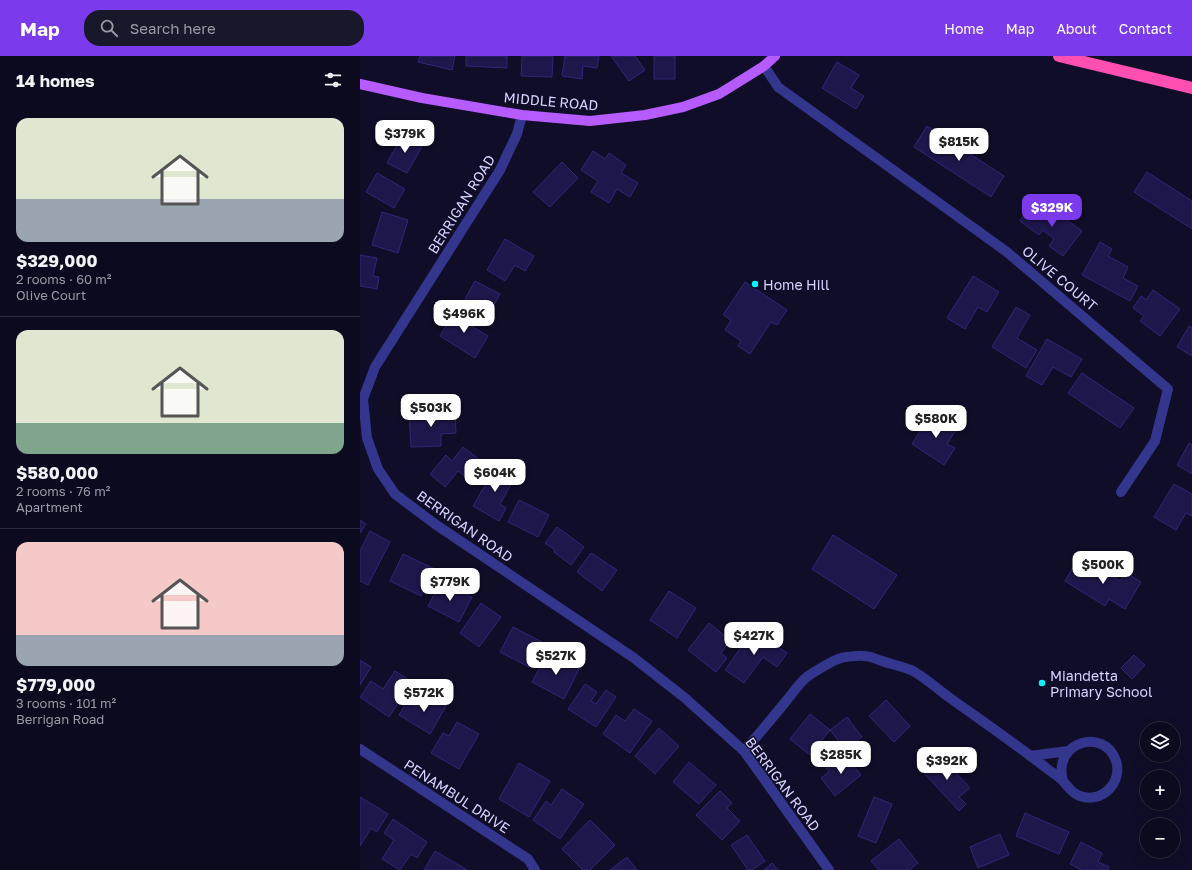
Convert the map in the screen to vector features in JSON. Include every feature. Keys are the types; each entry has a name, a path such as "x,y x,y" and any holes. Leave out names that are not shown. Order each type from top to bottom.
{"highway":[{"path":"1059,56 1192,88"}],"main road":[{"name":"MIDDLE ROAD","path":"360,84 422,98 522,115 590,121 645,115 683,107 719,94 764,66 775,56"}],"street":[{"name":"OLIVE COURT","path":"764,66 778,87 1007,252 1168,389 1155,441 1121,492"},
{"name":"BERRIGAN ROAD","path":"522,115 517,134 500,170 375,367 362,399 367,438 378,469 395,494 435,524 634,658 685,698 744,751 829,870"},
{"path":"744,751 806,677 838,659 865,656 912,671 1030,756 1063,781 1073,793 1080,796 1094,798 1108,791 1117,776 1116,760 1112,752 1105,746 1098,743 1090,742 1074,746 1068,751 1061,766 1063,781"},
{"name":"PENAMBUL DRIVE","path":"360,749 528,859 535,870"},
{"path":"1030,756 1068,751"}],"building":[{"path":"420,56 455,56 452,70 418,62"},
{"path":"466,56 507,56 507,68 466,66"},
{"path":"522,56 553,56 552,77 521,76"},
{"path":"565,56 599,56 597,68 583,66 582,79 562,76"},
{"path":"611,56 635,56 645,70 629,81"},
{"path":"654,56 675,56 675,79 654,79"},
{"path":"837,62 859,75 851,88 864,96 856,109 822,88"},
{"path":"927,126 1004,176 991,197 914,147"},
{"path":"403,134 423,145 407,173 387,163"},
{"path":"593,151 605,159 609,153 626,165 621,173 638,183 630,197 617,189 609,203 591,192 598,181 581,170"},
{"path":"562,162 578,178 550,207 533,192"},
{"path":"1147,172 1192,201 1192,229 1134,192"},
{"path":"377,173 405,189 394,208 366,192"},
{"path":"1046,205 1082,231 1063,256 1049,246 1054,239 1043,230 1039,235 1020,221 1030,206 1040,214"},
{"path":"382,212 408,220 398,253 372,245"},
{"path":"505,239 534,256 525,271 515,265 505,281 487,270"},
{"path":"1100,242 1112,249 1108,256 1128,267 1123,278 1138,286 1130,301 1082,275"},
{"path":"360,255 377,258 373,276 379,277 377,289 360,286"},
{"path":"973,276 999,292 987,312 978,307 965,329 947,318"},
{"path":"475,281 500,294 490,312 465,299"},
{"path":"745,282 787,310 777,325 771,322 750,354 738,346 741,341 725,330 731,320 723,315"},
{"path":"1153,290 1180,309 1160,336 1140,321 1144,316 1133,308 1141,296 1146,300"},
{"path":"1016,307 1030,315 1017,338 1037,350 1026,368 992,347"},
{"path":"456,309 476,322 473,327 488,336 475,358 440,336"},
{"path":"1189,326 1192,328 1192,356 1177,347"},
{"path":"1047,339 1082,359 1071,377 1053,367 1042,385 1026,376"},
{"path":"1082,373 1134,408 1120,428 1068,393"},
{"path":"455,411 456,433 441,434 441,446 411,447 409,413"},
{"path":"931,414 956,430 947,444 955,448 944,465 912,444"},
{"path":"1189,443 1192,445 1192,474 1177,465"},
{"path":"463,447 480,460 466,477 458,471 445,487 430,474 446,455 452,461"},
{"path":"497,465 516,476 500,504 506,508 499,521 473,506"},
{"path":"1174,484 1192,494 1192,516 1186,513 1176,530 1154,517"},
{"path":"519,500 549,515 538,537 508,522"},
{"path":"360,520 366,524 360,533"},
{"path":"557,527 584,547 571,565 545,543"},
{"path":"370,531 390,542 368,585 360,581 360,551"},
{"path":"833,535 897,575 874,609 812,569"},
{"path":"591,553 617,570 602,591 577,572"},
{"path":"403,554 435,569 421,596 390,581"},
{"path":"1077,561 1096,572 1099,568 1120,581 1125,572 1141,582 1125,609 1109,599 1105,606 1065,581"},
{"path":"441,581 472,597 459,622 428,606"},
{"path":"669,591 696,608 677,638 650,620"},
{"path":"481,603 501,617 479,647 460,633"},
{"path":"709,623 730,640 721,653 727,658 716,672 688,650"},
{"path":"513,627 542,642 529,667 500,652"},
{"path":"754,629 787,653 777,667 763,657 744,683 725,670"},
{"path":"548,652 579,669 564,699 532,682"},
{"path":"1134,655 1145,665 1132,679 1121,668"},
{"path":"360,660 371,667 360,685"},
{"path":"395,671 412,682 389,717 360,697 371,681 383,689"},
{"path":"585,684 597,692 591,701 596,704 606,690 616,697 596,727 568,709"},
{"path":"424,693 446,706 430,734 399,715 407,701 416,706"},
{"path":"886,700 910,726 894,742 869,716"},
{"path":"634,709 652,721 630,753 603,734 616,715 625,721"},
{"path":"810,714 830,730 810,755 790,739"},
{"path":"847,717 862,737 846,750 830,730"},
{"path":"457,722 479,734 459,769 431,753 443,733 449,736"},
{"path":"659,728 679,746 655,774 635,756"},
{"path":"845,754 861,775 835,796 821,778 829,772 826,768"},
{"path":"940,755 970,788 959,797 966,804 959,811 922,771"},
{"path":"689,762 716,785 699,804 673,782"},
{"path":"519,763 550,781 529,817 499,799"},
{"path":"562,789 584,804 560,839 533,820 546,801 551,805"},
{"path":"720,791 732,803 727,808 740,821 722,840 696,815"},
{"path":"360,797 388,814 377,832 371,828 360,846"},
{"path":"874,797 892,804 876,843 858,836"},
{"path":"1025,813 1069,832 1059,854 1016,836"},
{"path":"393,819 427,842 417,858 411,854 400,870 382,859 394,840 384,833"},
{"path":"590,820 615,845 590,870 583,870 562,849"},
{"path":"1000,834 1009,855 978,868 970,847"},
{"path":"747,835 765,861 752,870 748,870 731,845"},
{"path":"899,839 918,863 909,870 879,870 871,861"},
{"path":"1081,842 1102,853 1098,862 1109,867 1108,870 1082,870 1070,864"},
{"path":"435,851 467,870 424,870"},
{"path":"627,857 637,870 610,870"},
{"path":"772,863 778,870 764,870"}],"place":[{"name":"Home Hill","path":"755,284"},
{"name":"Miandetta Primary School","path":"1042,683"}]}
